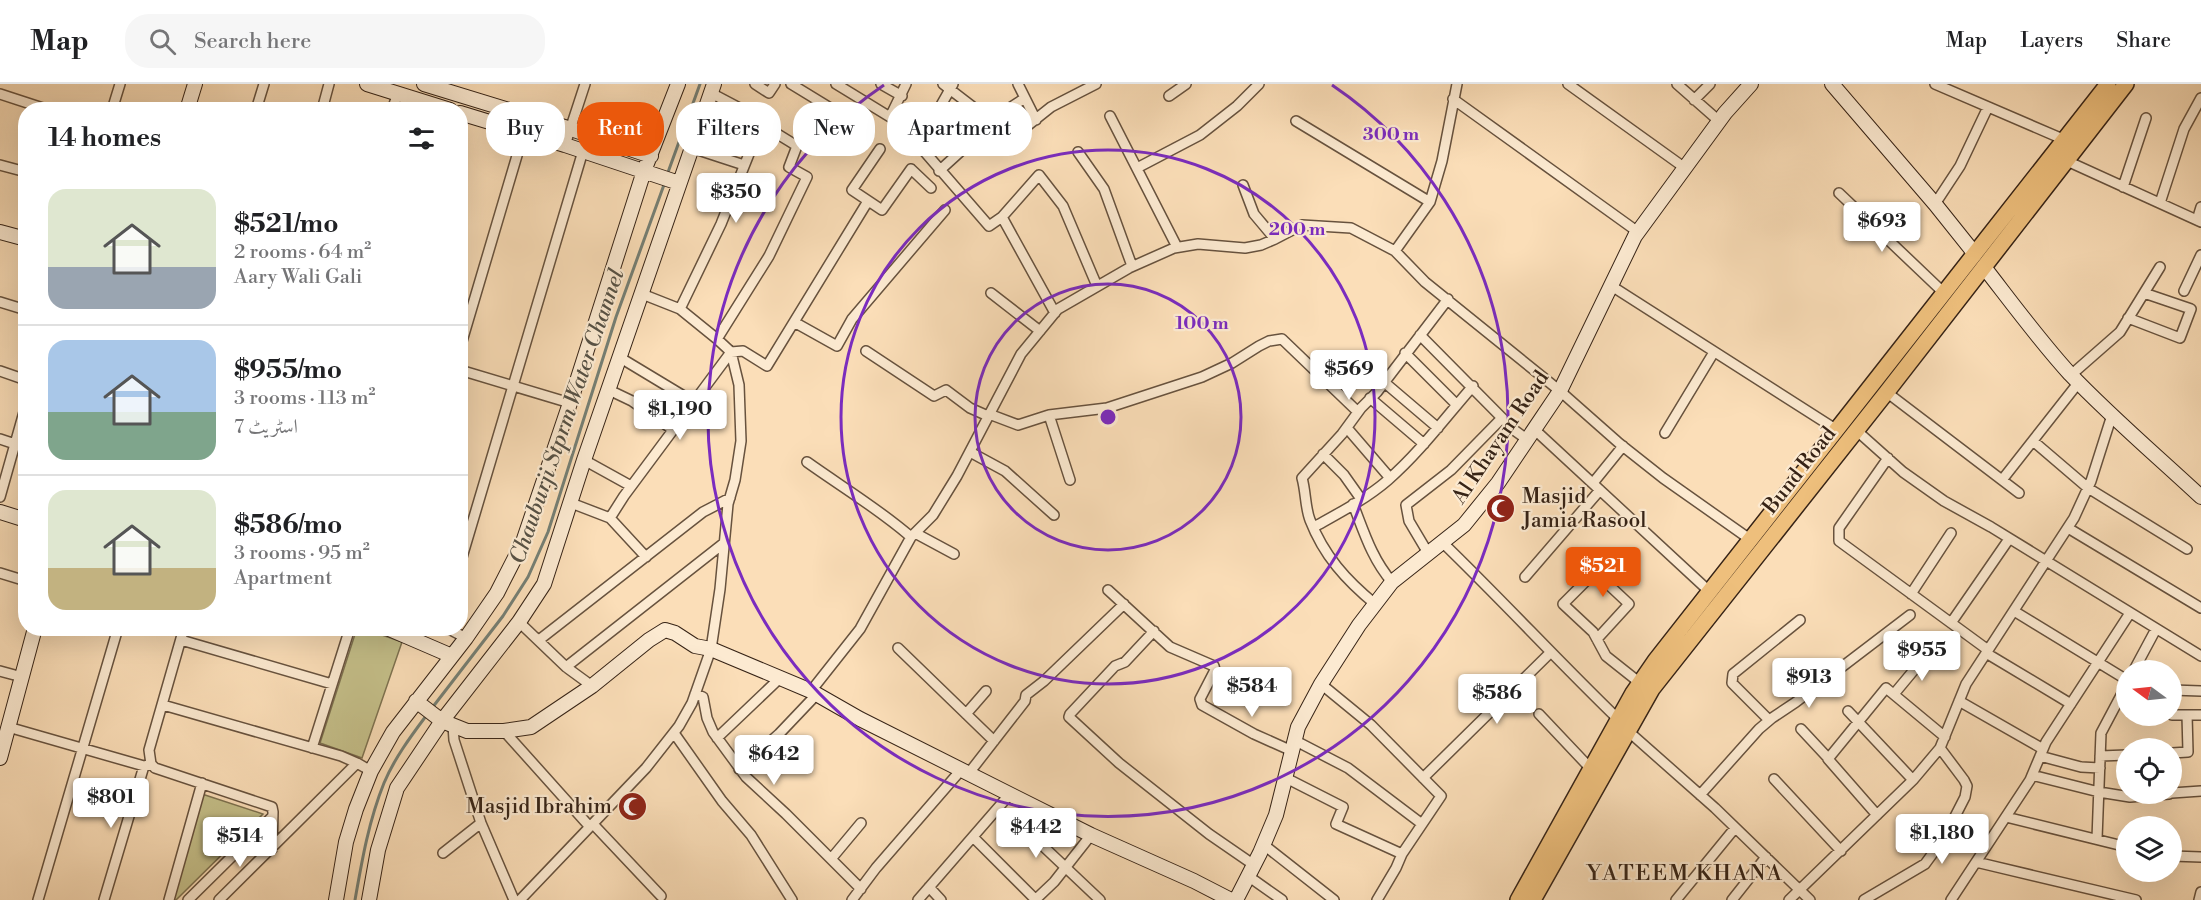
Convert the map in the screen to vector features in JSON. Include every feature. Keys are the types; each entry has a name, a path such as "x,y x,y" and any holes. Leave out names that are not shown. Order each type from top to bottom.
{"main road":[{"name":"Bund Road","path":"1533,900 1652,689 1856,430 1944,293 2109,84"},
{"name":"Bund Road","path":"1518,900 1590,768 1640,683 1837,430 1881,388 1984,267 2126,84"}],"street":[{"path":"114,102 120,84"},
{"path":"189,102 195,84"},
{"path":"258,102 264,84"},
{"path":"324,102 329,84"},
{"path":"367,84 425,102"},
{"path":"424,84 577,131"},
{"path":"577,149 565,145 585,84"},
{"path":"664,121 678,84"},
{"path":"754,84 769,93 775,84"},
{"path":"791,84 820,102"},
{"path":"836,84 890,117 906,84"},
{"path":"881,84 902,96"},
{"path":"1018,84 1036,120"},
{"path":"1032,123 1052,107 1096,84"},
{"path":"1169,96 1186,84"},
{"path":"1137,168 1200,135 1237,106 1259,84"},
{"path":"1395,251 1430,202 1442,161 1457,84"},
{"path":"1568,84 1685,168"},
{"path":"1677,84 1719,121"},
{"path":"1694,100 1710,84"},
{"name":"Al Khayam Road","path":"1236,900 1276,815 1298,727 1321,684 1359,625 1392,582 1464,525 1498,483 1560,391 1638,232 1719,121 1751,84"},
{"path":"1832,84 1975,254"},
{"path":"1935,84 2065,140"},
{"path":"941,102 949,86 968,102"},
{"path":"712,89 732,102"},
{"path":"395,102 398,93"},
{"path":"0,94 24,102"},
{"path":"939,171 1005,111 1025,98"},
{"path":"2160,203 2184,129 2201,98"},
{"path":"1453,99 1638,232"},
{"path":"1935,204 1960,166 1988,107"},
{"path":"468,116 486,121"},
{"path":"1110,116 1177,247"},
{"path":"2123,186 2146,118"},
{"path":"1296,121 1430,202"},
{"path":"717,339 769,256 807,177 789,167 797,146 781,136"},
{"path":"880,149 852,190 882,210 911,169 931,189"},
{"path":"1078,152 1104,189 1132,266"},
{"path":"468,321 517,156"},
{"path":"468,538 582,156"},
{"path":"598,156 676,182"},
{"path":"468,635 497,593 523,542 649,173 651,156"},
{"path":"369,900 378,850 398,788 544,584 584,460 642,294 676,182 688,156"},
{"path":"716,156 744,165"},
{"path":"680,309 722,224 748,156"},
{"path":"928,156 989,226 1002,217 1039,175 1063,206 1097,286"},
{"path":"2067,161 2199,221 2201,207"},
{"path":"0,165 18,170"},
{"path":"1243,185 1254,214 1275,239"},
{"path":"1839,193 1944,293"},
{"path":"610,518 692,401 730,352 743,351 767,366 868,201"},
{"path":"794,322 837,346 852,319 945,210"},
{"path":"1002,217 1055,313"},
{"path":"739,769 780,734 814,693 860,629 913,535 933,515 970,452 1021,354 1055,313 1132,266 1177,247 1198,244 1245,248 1275,239 1302,225 1351,228 1395,251 1425,282 1560,391 1623,446 1663,478 1751,540"},
{"path":"0,232 18,238"},
{"path":"2184,291 2201,255"},
{"path":"1984,267 2035,334 2075,379 2201,496"},
{"path":"2002,480 2033,441 2075,379 2120,332 2160,267"},
{"path":"1610,285 1837,430"},
{"path":"991,293 1040,331"},
{"path":"2128,318 2180,338 2191,309 2144,293"},
{"path":"520,900 645,768 674,733 695,694 711,649 729,498 741,441 739,385 730,352 717,339 680,309 642,294"},
{"path":"1375,604 1343,577 1327,552 1309,518 1302,478 1347,428 1448,299"},
{"path":"0,302 18,308"},
{"path":"1420,335 1473,386 1514,430 1532,435 1596,487 1710,592"},
{"path":"866,351 934,396 945,390 970,408 1018,425 1049,415 1107,408 1161,392 1232,363 1269,341 1282,339 1358,412"},
{"path":"1665,433 1714,351"},
{"path":"1406,353 1457,405"},
{"path":"619,357 692,401"},
{"path":"0,371 18,377"},
{"path":"468,373 570,403"},
{"path":"1384,382 1438,428"},
{"path":"1314,527 1357,502 1390,478 1424,444 1473,386"},
{"path":"1881,388 2019,493"},
{"path":"609,390 632,401 672,429"},
{"path":"1370,398 1424,444"},
{"path":"1049,415 1070,480"},
{"path":"1789,900 1913,780 1940,748 1966,684 2068,528 2088,488 2112,415"},
{"path":"1428,553 1409,521 1406,506 1451,470 1502,418"},
{"path":"1347,428 1390,478"},
{"path":"1856,430 1903,472 1944,501 2009,538 2201,656"},
{"path":"0,497 18,433"},
{"path":"0,439 15,444"},
{"path":"2033,441 2088,488 2187,549"},
{"path":"1525,577 1596,487 1623,446"},
{"path":"970,452 1005,471 1054,515"},
{"path":"1323,454 1344,475 1357,502 1368,545 1382,570 1392,582"},
{"path":"1888,458 1839,528 1837,536 1839,541 1987,652 2071,704"},
{"path":"584,460 631,486"},
{"path":"807,462 913,535 954,554"},
{"path":"539,640 703,512 729,498"},
{"path":"571,503 610,518 646,557"},
{"path":"0,512 18,518"},
{"path":"2068,528 2201,608"},
{"path":"1911,594 1951,533"},
{"path":"1951,623 2009,538"},
{"path":"1442,542 1618,719"},
{"path":"566,667 724,543"},
{"path":"1597,639 1629,604 1595,572 1563,604 1593,632 1606,656 1640,683"},
{"path":"0,573 18,578"},
{"path":"1108,590 1170,647 1214,666 1215,670 1200,699 1202,705 1254,734 1293,745 1348,768 1422,824"},
{"path":"852,900 876,868 994,741 1026,701 1026,695 1044,681 1124,604"},
{"path":"2014,611 2116,674"},
{"path":"1951,900 2032,775 2042,753 2071,704 2130,613"},
{"path":"1700,795 1769,720 1910,615"},
{"path":"1769,720 1732,683 1731,678 1800,620"},
{"path":"519,622 566,667 592,686"},
{"path":"2139,660 2156,629"},
{"path":"419,704 445,722 467,731 504,731 531,727 592,686 649,640 665,630 675,633 695,646 711,649 814,693 1091,836 1194,881 1231,900"},
{"path":"1154,631 1125,662 1115,666 1069,717 1119,763 1251,870 1282,900"},
{"path":"0,758 33,636"},
{"path":"38,900 116,636"},
{"path":"104,900 147,765 182,636"},
{"path":"312,748 347,636"},
{"path":"406,636 452,656"},
{"path":"336,900 346,842 371,771 393,732 419,704 466,638 462,636"},
{"path":"181,640 332,684"},
{"path":"898,648 994,741"},
{"path":"1423,778 1551,652"},
{"path":"1894,694 1929,652"},
{"path":"0,671 22,677"},
{"path":"717,738 780,678"},
{"path":"1321,684 1371,724 1441,796 1402,854 1377,900"},
{"path":"1828,758 1886,688 1945,737"},
{"path":"2182,690 2201,691"},
{"path":"966,714 986,691"},
{"path":"695,694 703,697 707,718 717,738 739,769 861,889"},
{"path":"1959,701 2042,753 2081,767 2100,768"},
{"path":"2097,839 2101,733 2116,704"},
{"path":"163,705 312,748 357,763 371,771"},
{"path":"1848,711 1913,780"},
{"path":"1539,714 1590,768"},
{"path":"2182,715 2201,715"},
{"path":"2182,752 2188,752 2187,715"},
{"path":"445,722 454,740 481,823 514,900"},
{"path":"8,727 147,765 272,807 272,849"},
{"path":"1801,729 1877,815"},
{"path":"504,731 661,896"},
{"path":"1628,731 1700,795 1810,900"},
{"path":"674,733 722,801 751,835 792,900"},
{"path":"1864,900 1925,864 1944,838 1965,797 1967,786 1964,780 1940,748"},
{"path":"2100,756 2116,755"},
{"path":"219,900 357,763"},
{"path":"2032,775 2116,794"},
{"path":"1286,778 1343,807 1336,824 1402,854"},
{"path":"1774,779 1840,850"},
{"path":"169,900 202,783"},
{"path":"2182,792 2201,791"},
{"path":"918,900 1010,794"},
{"path":"188,900 273,816"},
{"path":"2006,816 2116,844"},
{"path":"443,853 481,823"},
{"path":"831,859 861,823"},
{"path":"1676,900 1735,828"},
{"path":"1026,830 1097,899"},
{"path":"973,837 1035,900 1066,868 1091,836"},
{"path":"1263,845 1334,900"},
{"path":"2182,856 2201,857"},
{"path":"1732,900 1766,857"},
{"path":"1976,862 2109,897 2136,900"},
{"path":"929,887 941,900"},
{"path":"2199,900 2201,892"}],"shaded area":[{"path":"354,636 385,636 402,642 362,758 320,743"},
{"path":"202,794 263,814 176,900 171,900"}],"waterway":[{"name":"Chauburji Stprm Water Channel","path":"667,175 700,84"},
{"name":"Chauburji Stprm Water Channel","path":"432,708 503,616 528,577 548,532 616,317 665,182"},
{"name":"Chauburji Stprm Water Channel","path":"355,900 370,826 384,783 398,757 426,716"}],"place":[{"name":"Masjid Jamia Rasool","path":"1501,508"},
{"name":"Masjid Ibrahim","path":"633,806"}],"district":[{"name":"YATEEM KHANA","path":"1685,872"}]}
